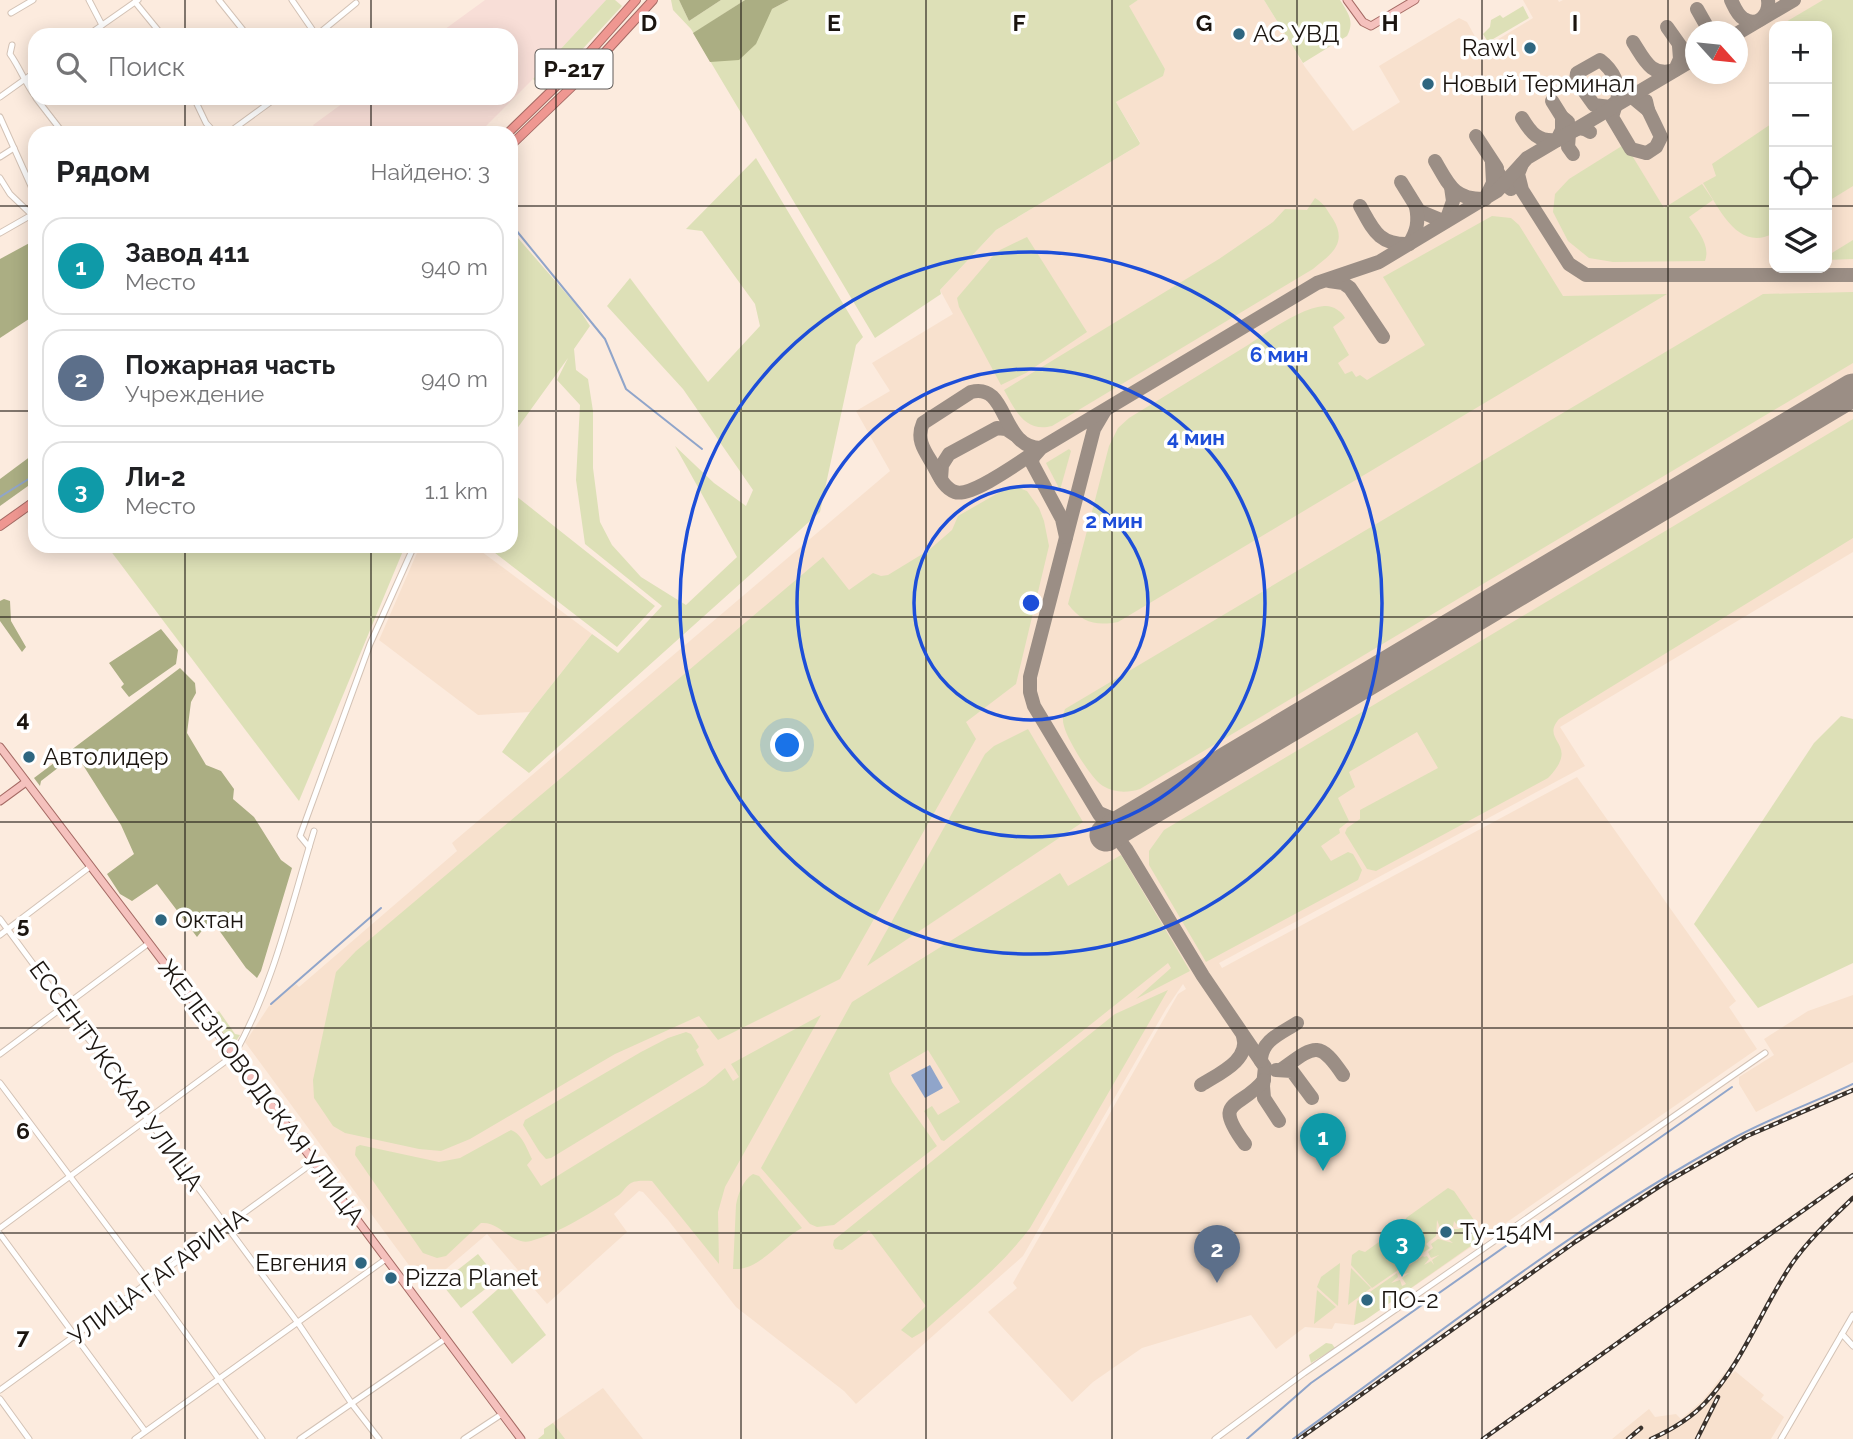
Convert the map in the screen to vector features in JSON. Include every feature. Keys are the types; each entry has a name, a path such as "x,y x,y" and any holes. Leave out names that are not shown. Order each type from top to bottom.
{"highway":[{"name":"Р-217","path":"515,126 604,37 636,0"},
{"name":"Р-217","path":"518,138 653,0"},
{"path":"604,37 636,5 642,4 642,8 617,39"},
{"path":"0,526 28,506"},
{"path":"0,532 28,512"}],"main road":[{"path":"1347,0 1363,22 1371,26 1415,0"},
{"name":"ЖЕЛЕЗНОВОДСКАЯ УЛИЦА","path":"0,747 521,1439"},
{"path":"0,801 26,782"}],"street":[{"path":"11,13 33,0"},
{"path":"89,0 102,25"},
{"path":"219,0 241,28"},
{"path":"292,0 312,28"},
{"path":"98,28 136,1 157,28"},
{"path":"326,28 356,3"},
{"path":"12,45 10,54 28,87"},
{"path":"0,97 28,77"},
{"path":"42,105 58,126"},
{"path":"197,105 209,126"},
{"path":"238,126 266,105"},
{"path":"0,117 28,179"},
{"path":"0,157 14,148"},
{"path":"0,178 10,194 28,210"},
{"path":"0,233 28,217"},
{"path":"309,847 300,836 369,644 411,553"},
{"path":"0,1228 234,1055 247,1032 267,982 314,831"},
{"path":"0,935 91,866"},
{"name":"ЕССЕНТУКСКАЯ УЛИЦА","path":"0,919 298,1323 379,1439"},
{"path":"0,1054 149,943"},
{"path":"1215,1439 1304,1373 1765,1053"},
{"path":"0,1083 220,1378 262,1439"},
{"name":"УЛИЦА ГАГАРИНА","path":"0,1390 314,1162"},
{"path":"0,1234 145,1431"},
{"path":"135,1439 386,1259"},
{"path":"1782,1439 1853,1315"},
{"path":"1842,1335 1853,1346"},
{"path":"300,1439 445,1339"},
{"path":"0,1399 29,1439"},
{"path":"464,1439 502,1414"}],"shaded area":[{"path":"485,0 606,0 518,94 518,28 447,28"},
{"path":"1138,0 1264,0 1305,67 1353,131 1400,102 1379,66 1459,18 1467,22 1482,49 1533,18 1523,0 1853,0 1853,552 1560,727 1585,766 1219,963 1222,968 1577,777 1736,1001 1729,1007 1757,1049 1364,1321 1354,1325 1335,1323 1332,1329 1305,1327 1276,1349 1251,1315 1142,1348 1093,1382 1072,1402 988,1312 1017,1288 1013,1283 1178,994 1186,989 1183,984 1023,1256 856,1404 844,1391 736,1307 643,1192 639,1191 614,1214 627,1232 547,1304 487,1234 425,1287 245,1042 269,1006 296,984 299,987 457,851 452,843 890,471 856,411 890,391 872,363 953,314 940,290 996,230 1139,145 1140,142 1116,102 1162,76 1165,69 1128,6"},
{"path":"340,105 507,105 486,126 313,125"},
{"path":"417,553 483,553 592,634 530,712 478,715 379,640"},
{"path":"1853,995 1853,1062 1756,1112 1739,1084 1739,1077 1774,1055 1764,1039 1808,1011"},
{"path":"1727,1370 1732,1374 1735,1371 1764,1395 1761,1399 1784,1417 1771,1439 1612,1439 1649,1409 1655,1417 1676,1414 1681,1419 1702,1401"},
{"path":"603,1388 643,1439 538,1439 544,1434 544,1429"}],"green space":[{"path":"606,0 615,0 622,6 545,90 533,79"},
{"path":"671,0 679,0 689,21 721,0 745,0 694,33 772,9 789,0 1138,0 1129,6 1165,69 1163,76 1116,102 1139,145 996,230 940,290 941,294 875,338 691,29 673,10"},
{"path":"679,0 721,0 689,21"},
{"path":"745,0 789,0 772,9 756,44 739,60 710,62 693,33"},
{"path":"1264,0 1340,0 1350,17 1349,31 1347,36 1303,63"},
{"path":"1823,0 1853,0 1853,186 1832,199 1832,21 1787,21"},
{"path":"1523,6 1529,18 1488,42 1483,34 1490,27 1491,20 1500,15 1503,18"},
{"path":"1769,125 1769,235 1761,238 1750,237 1731,225 1703,183 1716,176 1712,164"},
{"path":"1625,144 1664,208 1702,184 1713,200 1689,217 1705,243 1705,261 1613,262 1589,258 1568,241 1553,212 1555,194 1569,179"},
{"path":"756,158 863,337 856,345 820,512 529,773 502,752 592,634 618,653 662,606 585,544 576,480 580,405 557,380 568,358 518,427 518,238 577,306 590,326 574,349 576,370 588,379 593,411 593,468 600,522 612,545 641,577 686,605 737,557 675,446 714,483 746,506 753,490 683,389 607,306 630,278 708,382 760,326 755,304 702,231 686,229"},
{"path":"1315,198 1323,204 1333,219 1339,235 1335,248 1313,269 1052,426 1035,426 1017,412 1004,390 1219,259 1273,222 1285,209 1307,210"},
{"path":"1492,216 1511,218 1519,225 1563,296 1667,294 1118,622 1090,622 1073,610 1068,604 1109,446 1118,428 1129,418 1275,327 1305,311 1324,306 1339,311 1345,318 1333,327 1349,355 1338,363 1345,374 1352,371 1356,377 1360,375 1367,380 1425,345 1383,277"},
{"path":"1027,237 1087,332 1026,373 1001,385 959,307 957,298 1000,250"},
{"path":"1853,240 1853,259 1832,260 1832,253"},
{"path":"28,244 28,320 0,338 0,259"},
{"path":"1853,292 1853,363 1140,789 1121,792 1103,786 1092,776 1074,749 1063,724 1065,709 1763,294"},
{"path":"1853,419 1853,538 1559,719 1554,733 1561,757 1548,778 1376,871 1367,869 1345,833 1347,828 1360,819 1360,810 1438,768 1417,732 1349,772 1355,787 1338,798 1349,821 1339,829 1340,833 1321,846 1331,861 1348,852 1353,854 1362,870 1358,880 1206,962 1149,865 1149,851 1164,830"},
{"path":"1069,449 1071,451 1060,490 1046,463"},
{"path":"28,458 28,486 0,506 0,479"},
{"path":"1019,488 1027,491 1039,508 1049,546 1016,684 966,722 976,739 840,979 718,1040 699,1016 615,1054 470,1139 441,1151 345,1133 333,1126 314,1098 313,1080 336,972 356,951 823,557 849,590 873,573 888,575 929,550 952,530 958,516 1005,489"},
{"path":"518,498 655,606 617,647 495,553 518,553"},
{"path":"112,553 402,553 299,801"},
{"path":"0,601 10,601 11,621 26,647 22,652 0,621"},
{"path":"161,629 178,650 176,664 129,697 121,687 124,684 109,663"},
{"path":"180,668 195,683 196,693 191,702 187,733 206,765 221,771 234,789 233,799 254,817 281,860 292,868 257,978 246,968 211,919 197,937 157,884 132,901 120,894 107,874 134,854 121,825 76,754 41,781 40,786 34,778"},
{"path":"1841,716 1853,719 1853,963 1758,1008 1694,924 1814,743"},
{"path":"1028,729 1083,822 867,966 985,754 994,746"},
{"path":"1121,855 1190,971 1136,999 1171,968 1168,963 944,1141 924,1111 932,1106 938,1115 960,1102 928,1050 889,1073 892,1082 937,1146 834,1225 817,1227 810,1224 761,1168 852,1002 1060,873 1068,886"},
{"path":"1168,990 1030,1228 993,1269 924,1331 912,1338 901,1330 926,1306 869,1230 842,1250 835,1249 834,1240 1115,1014"},
{"path":"197,998 213,1016 219,1011 235,1034 240,1035 234,1044 230,1042"},
{"path":"821,1015 725,1187 718,1212 719,1264 652,1181 631,1183 619,1195 588,1214 553,1233 531,1241 518,1240 488,1223 481,1223 446,1256 437,1258 423,1253 355,1155 356,1147 360,1145 439,1162 460,1158 511,1130 526,1146 532,1159 527,1165 541,1186 705,1085 725,1068 733,1081 739,1077 731,1064"},
{"path":"686,1032 691,1034 699,1047 696,1050 704,1065 551,1158 546,1159 539,1151 523,1125 525,1120 641,1052"},
{"path":"753,1174 759,1176 802,1228 761,1260 743,1268 733,1269 736,1205 746,1180"},
{"path":"1448,1188 1454,1191 1485,1236 1364,1321 1354,1325 1357,1301 1397,1273 1398,1277 1391,1283 1400,1280 1402,1286 1406,1284 1402,1278 1409,1273 1398,1273 1423,1256 1429,1259 1424,1265 1431,1261 1434,1265 1432,1260 1439,1255 1431,1258 1428,1252 1433,1248 1431,1244 1438,1239 1453,1243 1443,1235 1460,1229 1454,1221 1453,1227 1446,1228 1442,1233 1437,1220 1436,1236 1426,1244 1430,1248 1372,1288 1351,1265 1352,1255 1359,1250 1365,1252"},
{"path":"478,1254 498,1279 461,1308 441,1283"},
{"path":"1340,1263 1338,1306 1317,1287 1321,1277"},
{"path":"1351,1268 1371,1288 1348,1305"},
{"path":"506,1282 546,1335 512,1364 472,1312"},
{"path":"1317,1290 1336,1307 1314,1324"},
{"path":"1326,1343 1335,1348 1311,1363 1309,1355"},
{"path":"553,1423 565,1439 538,1439 544,1434 544,1429"}],"water":[{"path":"930,1065 943,1088 925,1098 911,1075"}],"waterway":[{"path":"518,233 605,339 626,389 702,449"},
{"path":"0,497 28,479"},
{"path":"271,1004 381,908"},
{"path":"1293,1439 1508,1282 1618,1207 1746,1131 1853,1084"},
{"path":"1247,1439 1311,1383 1732,1087"}],"taxiway":[{"path":"1731,0 1742,17 1754,22 1765,15 1768,0"},
{"path":"1748,27 1794,0"},
{"path":"1697,9 1704,21"},
{"path":"1667,27 1684,51"},
{"path":"1633,42 1649,65 1667,72 1675,70 1680,59 1679,46"},
{"path":"1600,60 1609,68 1617,84 1617,101 1610,107 1594,105 1576,80 1577,73 1600,60"},
{"path":"1041,448 1317,283 1379,262 1497,191 1527,158 1685,65"},
{"path":"1625,91 1648,110"},
{"path":"1552,101 1568,122"},
{"path":"1646,101 1661,137 1656,147 1647,153"},
{"path":"1616,104 1612,117 1631,149 1646,153"},
{"path":"1522,118 1536,135 1545,140 1557,140 1562,130 1562,117"},
{"path":"1573,154 1568,147 1569,134 1579,128 1590,132"},
{"path":"1476,136 1497,168"},
{"path":"1435,161 1449,184 1466,197 1485,199 1493,183 1492,163 1511,189"},
{"path":"1522,164 1518,174 1522,190 1569,264 1586,275 1853,275"},
{"path":"1401,182 1419,211 1443,221 1446,221 1453,201 1451,187"},
{"path":"1360,206 1378,234 1399,244 1409,244 1414,235 1417,226 1416,207"},
{"path":"1329,281 1343,283 1350,288 1383,337"},
{"path":"971,392 983,392 999,405 1018,438 1028,445 1041,448 985,483 963,492 955,492 947,487 939,476 926,454 920,434 923,423 971,392"},
{"path":"1104,412 1094,429 1030,677 1030,692 1034,706 1099,814 1126,849 1203,976 1265,1067 1264,1098 1279,1121"},
{"path":"941,479 942,465 949,454 997,428 1006,429 1015,435"},
{"path":"1041,448 1033,457 1032,463 1062,519 1066,537"},
{"path":"1099,813 1113,819 1136,818"},
{"path":"1261,1061 1268,1042 1297,1023"},
{"path":"1201,1085 1238,1059 1244,1045 1243,1036"},
{"path":"1282,1069 1309,1051 1316,1050 1328,1056 1343,1075"},
{"path":"1276,1070 1292,1071 1312,1098"},
{"path":"1245,1144 1230,1119 1230,1111 1264,1080"}],"runway":[{"path":"1106,835 1853,390"}],"railway":[{"path":"1299,1439 1575,1242 1663,1184 1747,1136 1853,1090"},
{"path":"1483,1439 1853,1175"},
{"path":"1651,1439 1687,1419 1718,1388 1741,1354 1791,1265 1812,1238 1853,1198"},
{"path":"1697,1439 1718,1397"},
{"path":"1628,1439 1641,1428"}],"place":[{"name":"АС УВД","path":"1239,34"},
{"name":"Rawl","path":"1530,48"},
{"name":"Новый Терминал","path":"1428,84"},
{"name":"Автолидер","path":"29,757"},
{"name":"Октан","path":"161,920"},
{"name":"Завод 411","path":"1323,1171"},
{"name":"Ту-154М","path":"1446,1232"},
{"name":"Евгения","path":"361,1263"},
{"name":"Ли-2","path":"1402,1277"},
{"name":"Pizza Planet","path":"391,1278"},
{"name":"Пожарная часть","path":"1217,1283"},
{"name":"ПО-2","path":"1367,1300"}]}
